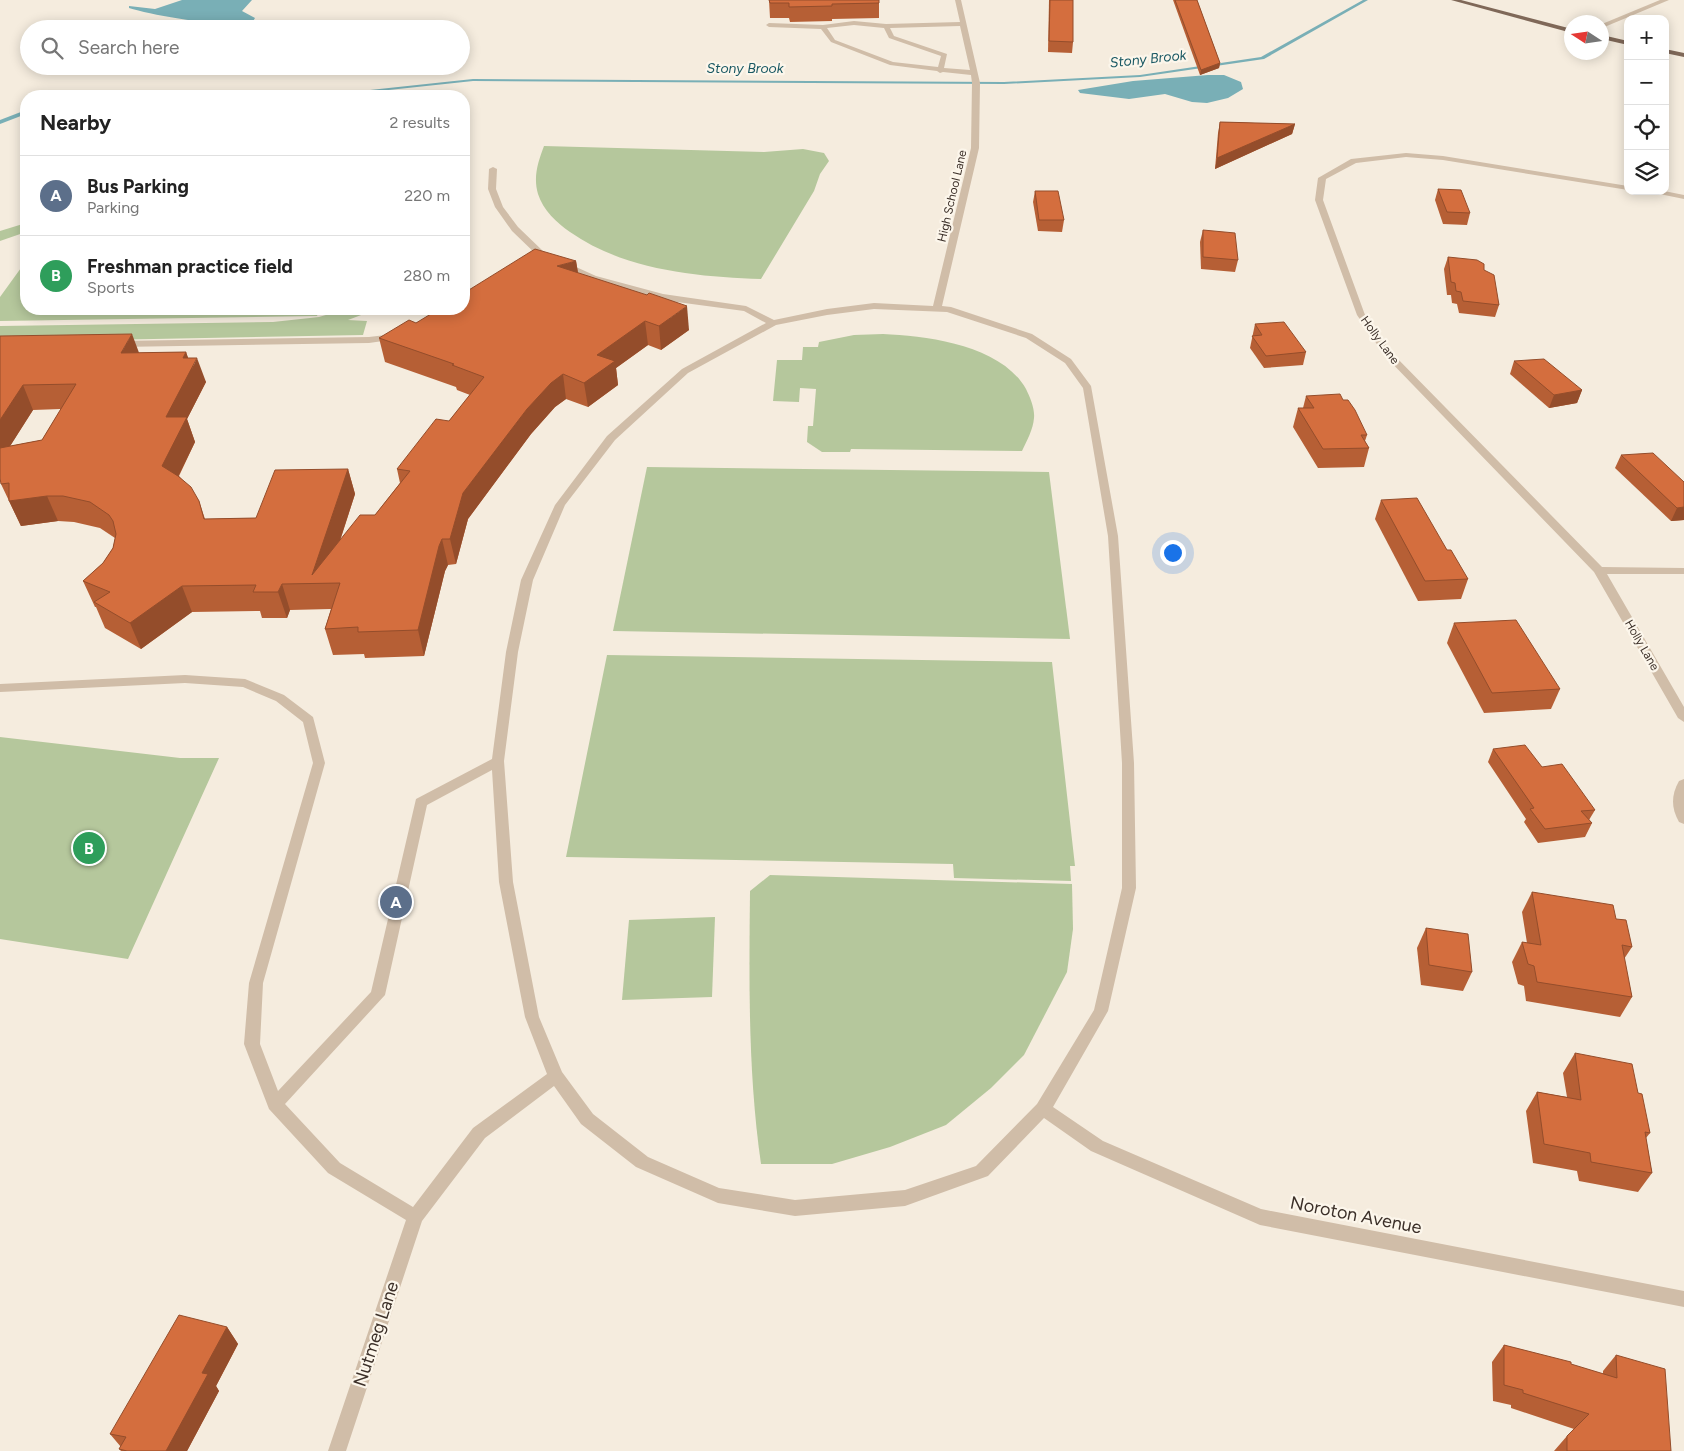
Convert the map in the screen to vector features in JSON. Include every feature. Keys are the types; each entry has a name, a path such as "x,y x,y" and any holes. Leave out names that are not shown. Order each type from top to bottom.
{"main road":[{"path":"1454,0 1564,29"},
{"path":"1609,39 1624,42"},
{"path":"1669,52 1684,54"}],"street":[{"name":"High School Lane","path":"937,308 975,148 976,83 958,0"},
{"path":"1609,23 1666,0"},
{"path":"768,25 823,27 854,23 886,26 964,24"},
{"path":"886,26 891,37 945,55 940,71"},
{"path":"823,27 833,41 892,64 940,71 974,73"},
{"name":"Holly Lane","path":"1624,187 1442,158 1406,155 1354,161 1322,178 1318,200 1361,315 1388,354 1599,570 1684,718"},
{"path":"493,168 492,189 499,207 538,258 602,280 662,297 746,309 773,323"},
{"path":"1669,194 1684,197"},
{"path":"874,306 937,308 948,308 1029,336 1068,361 1088,388 1113,536 1128,763 1129,888 1101,1011 1043,1110 982,1171 905,1198 795,1208 718,1195 642,1162 587,1119 556,1076 532,1017 506,882 498,761 512,652 526,580 560,505 610,438 685,371 773,323 827,312 874,306"},
{"path":"110,344 369,340 404,336"},
{"path":"1599,570 1684,571"},
{"path":"0,688 185,679 245,683 280,698 309,720 319,763 256,983 252,1044 275,1104 334,1168 415,1217"},
{"path":"275,1104 378,995 421,802 498,761"},
{"path":"1684,784 1680,790 1679,803 1684,819"},
{"name":"Nutmeg Lane","path":"337,1451 415,1217 479,1133 556,1076"},
{"name":"Noroton Avenue","path":"1043,1110 1097,1146 1260,1217 1684,1299"}],"green space":[{"path":"544,146 764,152 803,149 824,153 829,161 820,174 814,191 761,279 737,278 687,273 637,263 591,245 570,232 551,216 538,194 536,176"},
{"path":"20,225 20,234 0,241 0,231"},
{"path":"20,269 20,315 317,315 0,321 0,297"},
{"path":"326,315 361,315 348,320 367,321 363,335 0,342 0,326 273,322"},
{"path":"883,334 921,337 962,346 982,353 999,362 1015,374 1026,389 1034,414 1031,431 1022,451 851,449 850,452 822,452 807,442 808,426 813,426 816,389 800,388 799,402 773,401 777,360 802,360 803,347 818,347 819,342 854,335"},
{"path":"647,467 1049,472 1070,639 613,631"},
{"path":"607,655 1052,662 1075,866 1070,866 1071,881 954,878 953,864 566,857"},
{"path":"0,737 180,758 219,758 128,959 0,939"},
{"path":"770,875 1072,884 1073,929 1067,972 1024,1055 991,1088 946,1125 890,1147 832,1164 761,1164 752,1062 750,891"},
{"path":"715,917 712,997 622,1000 629,920"}],"water":[{"path":"182,0 252,0 242,11 255,18 254,20 187,20 140,11 129,8 129,6 155,9"},
{"path":"1224,75 1241,82 1243,89 1228,98 1207,103 1192,102 1165,94 1129,99 1080,93 1078,90 1133,81"}],"building":[{"path":"769,0 879,0 879,3 789,7 789,3 770,3"},
{"path":"1050,0 1073,0 1073,42 1049,41"},
{"path":"1175,0 1197,0 1220,63 1201,70"},
{"path":"1220,122 1295,124 1217,158"},
{"path":"1438,189 1461,190 1470,213 1447,212"},
{"path":"1035,191 1058,191 1064,220 1039,220"},
{"path":"1203,230 1235,233 1238,260 1203,257"},
{"path":"535,249 576,261 557,266 687,306 659,326 645,321 597,355 615,361 584,383 563,374 551,383 527,409 463,493 450,539 442,539 439,546 418,630 358,632 358,627 325,629 340,583 282,584 278,592 253,592 256,585 182,586 130,623 94,602 110,592 83,581 103,563 113,548 116,534 113,521 109,515 90,502 63,496 9,501 9,483 1,484 0,448 42,440 76,384 23,385 0,420 0,336 132,334 121,353 186,352 183,358 197,358 166,417 187,417 162,466 191,487 199,501 204,519 256,518 275,470 348,469 312,575 360,515 375,515 410,471 397,469 436,419 449,421 484,377 452,365 454,364 379,338 409,320 416,323 429,315 470,315 470,289"},
{"path":"1448,257 1477,260 1484,264 1484,270 1494,275 1499,305 1463,301 1461,292 1456,291 1455,283 1451,282"},
{"path":"1284,322 1306,352 1266,356 1252,336 1262,335 1255,324"},
{"path":"1544,359 1582,390 1554,395 1514,361"},
{"path":"1340,394 1343,400 1348,400 1355,410 1367,435 1361,435 1369,448 1323,449 1298,408 1314,408 1306,396"},
{"path":"1653,453 1684,482 1684,507 1677,508 1621,455"},
{"path":"1417,498 1447,550 1451,550 1468,579 1425,581 1381,500"},
{"path":"1516,620 1560,689 1492,693 1454,623"},
{"path":"1525,745 1542,767 1562,764 1595,810 1581,811 1592,823 1545,829 1530,809 1534,808 1493,749"},
{"path":"1532,892 1613,905 1616,919 1626,920 1632,947 1622,945 1632,997 1537,982 1534,966 1528,964 1522,942 1541,945"},
{"path":"1426,928 1468,934 1472,972 1429,965"},
{"path":"1575,1053 1632,1064 1638,1093 1642,1094 1650,1133 1645,1132 1652,1173 1591,1162 1590,1153 1544,1144 1537,1092 1581,1100"},
{"path":"179,1315 227,1327 202,1373 208,1374 166,1451 127,1451 119,1449 126,1437 110,1434"},
{"path":"1504,1345 1571,1362 1571,1364 1617,1378 1616,1355 1665,1369 1671,1451 1567,1451 1567,1436 1589,1414 1504,1385"}],"waterway":[{"name":"Stony Brook","path":"379,90 473,80 1004,83 1140,76 1262,58 1366,0"},
{"name":"Stony Brook","path":"0,122 20,114"}],"place":[{"name":"Freshman practice field","path":"89,848"},
{"name":"Bus Parking","path":"396,902"}]}
